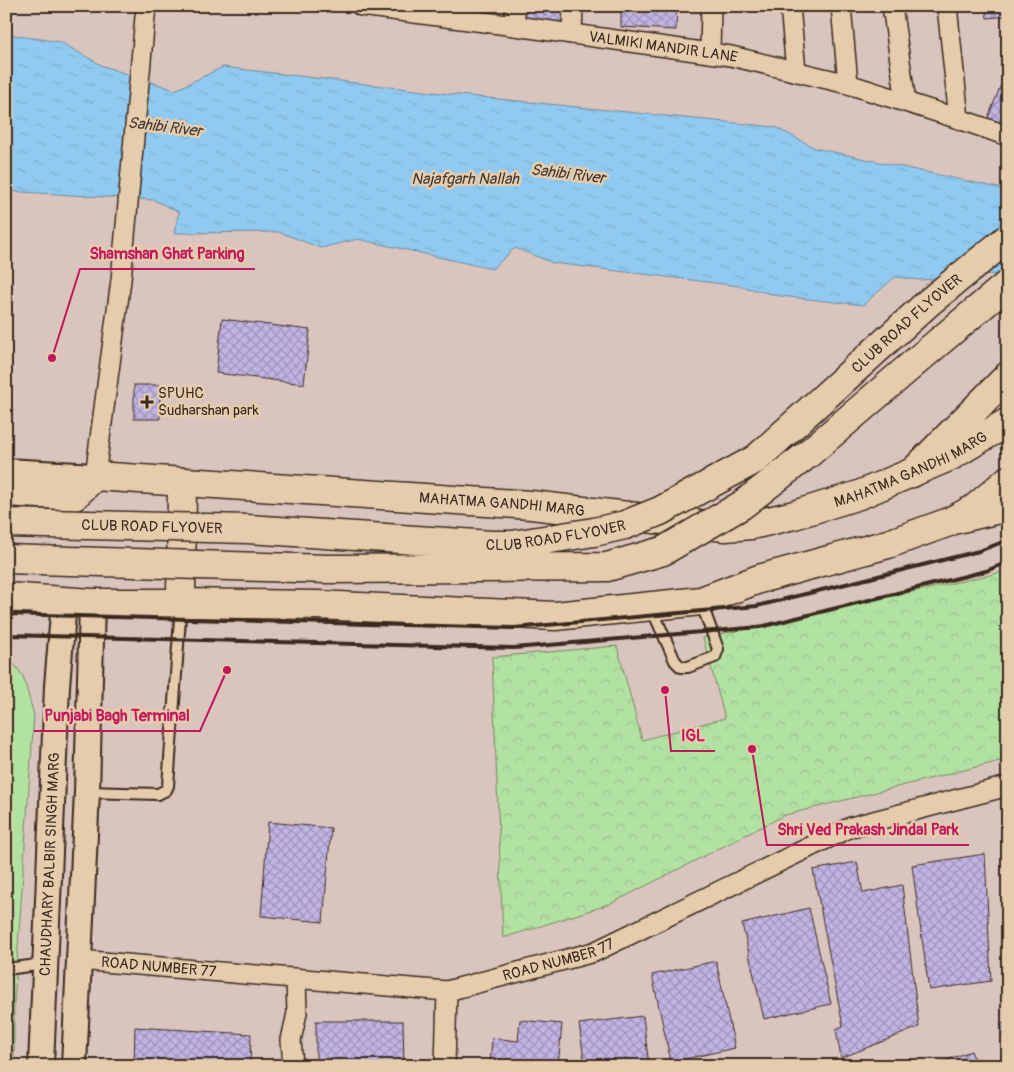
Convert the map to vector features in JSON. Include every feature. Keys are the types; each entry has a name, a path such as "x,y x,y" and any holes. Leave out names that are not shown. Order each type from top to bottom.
{"main road":[{"name":"CLUB ROAD FLYOVER","path":"6,523 248,529 492,545 512,544 594,532 624,525 660,511 756,459 928,303 1008,238"},
{"name":"CLUB ROAD FLYOVER","path":"6,559 328,569 607,567 662,551 742,505 808,454 1008,284"},
{"path":"912,473 1008,376"},
{"name":"MAHATMA GANDHI MARG","path":"95,476 531,506 725,527 752,525 794,515 859,495 951,456 1008,422"},
{"path":"6,492 74,496 95,476"},
{"path":"949,522 974,509 1008,480"},
{"path":"181,602 182,482"},
{"path":"6,597 92,603 181,602 317,605 555,616 701,601 759,580 888,544 949,522 1008,507"}],"street":[{"name":"VALMIKI MANDIR LANE","path":"361,6 430,11 515,26 730,56 848,84 1008,136"},
{"path":"515,6 515,26"},
{"path":"572,6 572,34"},
{"path":"710,54 711,6"},
{"path":"790,6 796,71"},
{"path":"841,6 848,84"},
{"path":"892,6 906,102"},
{"path":"947,6 959,119"},
{"path":"6,471 95,476 121,280 145,9"},
{"name":"CHAUDHARY BALBIR SINGH MARG","path":"41,1066 57,686 64,602"},
{"path":"74,1066 87,792 92,603"},
{"name":"ROAD NUMBER 77","path":"79,960 447,991 594,952 851,827 1008,786"},
{"path":"294,1066 291,1040 297,1013 296,978"},
{"path":"445,1066 447,991"}],"lane":[{"path":"652,606 675,660 681,667 715,657 717,654 718,649 701,601"},
{"path":"87,792 158,794 166,790 168,786 181,602"},
{"path":"6,969 45,964"}],"green space":[{"path":"1008,571 1008,759 785,815 610,904 503,938 492,657 617,646 642,740 725,718 703,638"},
{"path":"6,653 23,676 34,715 14,1004 14,1066 6,1066"}],"water":[{"name":"Najafgarh Nallah","path":"6,34 60,42 103,66 175,90 223,67 449,94 775,127 815,148 1008,190 1008,276 989,274 920,280 895,277 863,305 780,296 740,286 553,263 515,248 492,269 358,239 321,248 279,232 174,233 179,212 154,200 6,191"}],"building":[{"path":"526,6 563,6 564,25 525,20"},
{"path":"621,6 677,6 676,30 621,27"},
{"path":"986,6 1008,6 1008,16 987,18"},
{"path":"1002,82 1008,85 1008,126 988,118"},
{"path":"222,319 310,330 304,384 216,373"},
{"name":"SPUHC Sudharshan park","path":"134,385 160,385 160,419 134,419"},
{"path":"268,822 331,828 323,922 261,916"},
{"path":"985,854 991,981 929,990 912,865"},
{"path":"857,862 863,893 902,885 919,1027 841,1058 836,1029 843,1026 813,870"},
{"path":"809,908 831,1004 764,1019 742,924"},
{"path":"716,961 735,1048 671,1062 652,975"},
{"path":"643,1016 649,1066 585,1066 579,1024"},
{"path":"520,1020 562,1024 558,1066 490,1066 492,1038 518,1041"},
{"path":"316,1021 403,1021 404,1066 316,1066"},
{"path":"1008,1022 1008,1062 1001,1024"},
{"path":"135,1027 251,1034 250,1066 134,1066"},
{"path":"971,1051 977,1066 931,1066"}],"railway":[{"path":"6,614 514,628 757,606 979,551 1008,540"},
{"path":"6,635 514,648 760,627 986,571 1008,562"}],"place":[{"name":"Shamshan Ghat Parking","path":"52,358"},
{"name":"SPUHC Sudharshan park","path":"147,402"},
{"name":"Punjabi Bagh Terminal","path":"227,670"},
{"name":"IGL","path":"665,690"},
{"name":"Shri Ved Prakash Jindal Park","path":"752,749"}],"water label":[{"name":"Sahibi River","path":"165,126"},
{"name":"Sahibi River","path":"568,173"}]}
